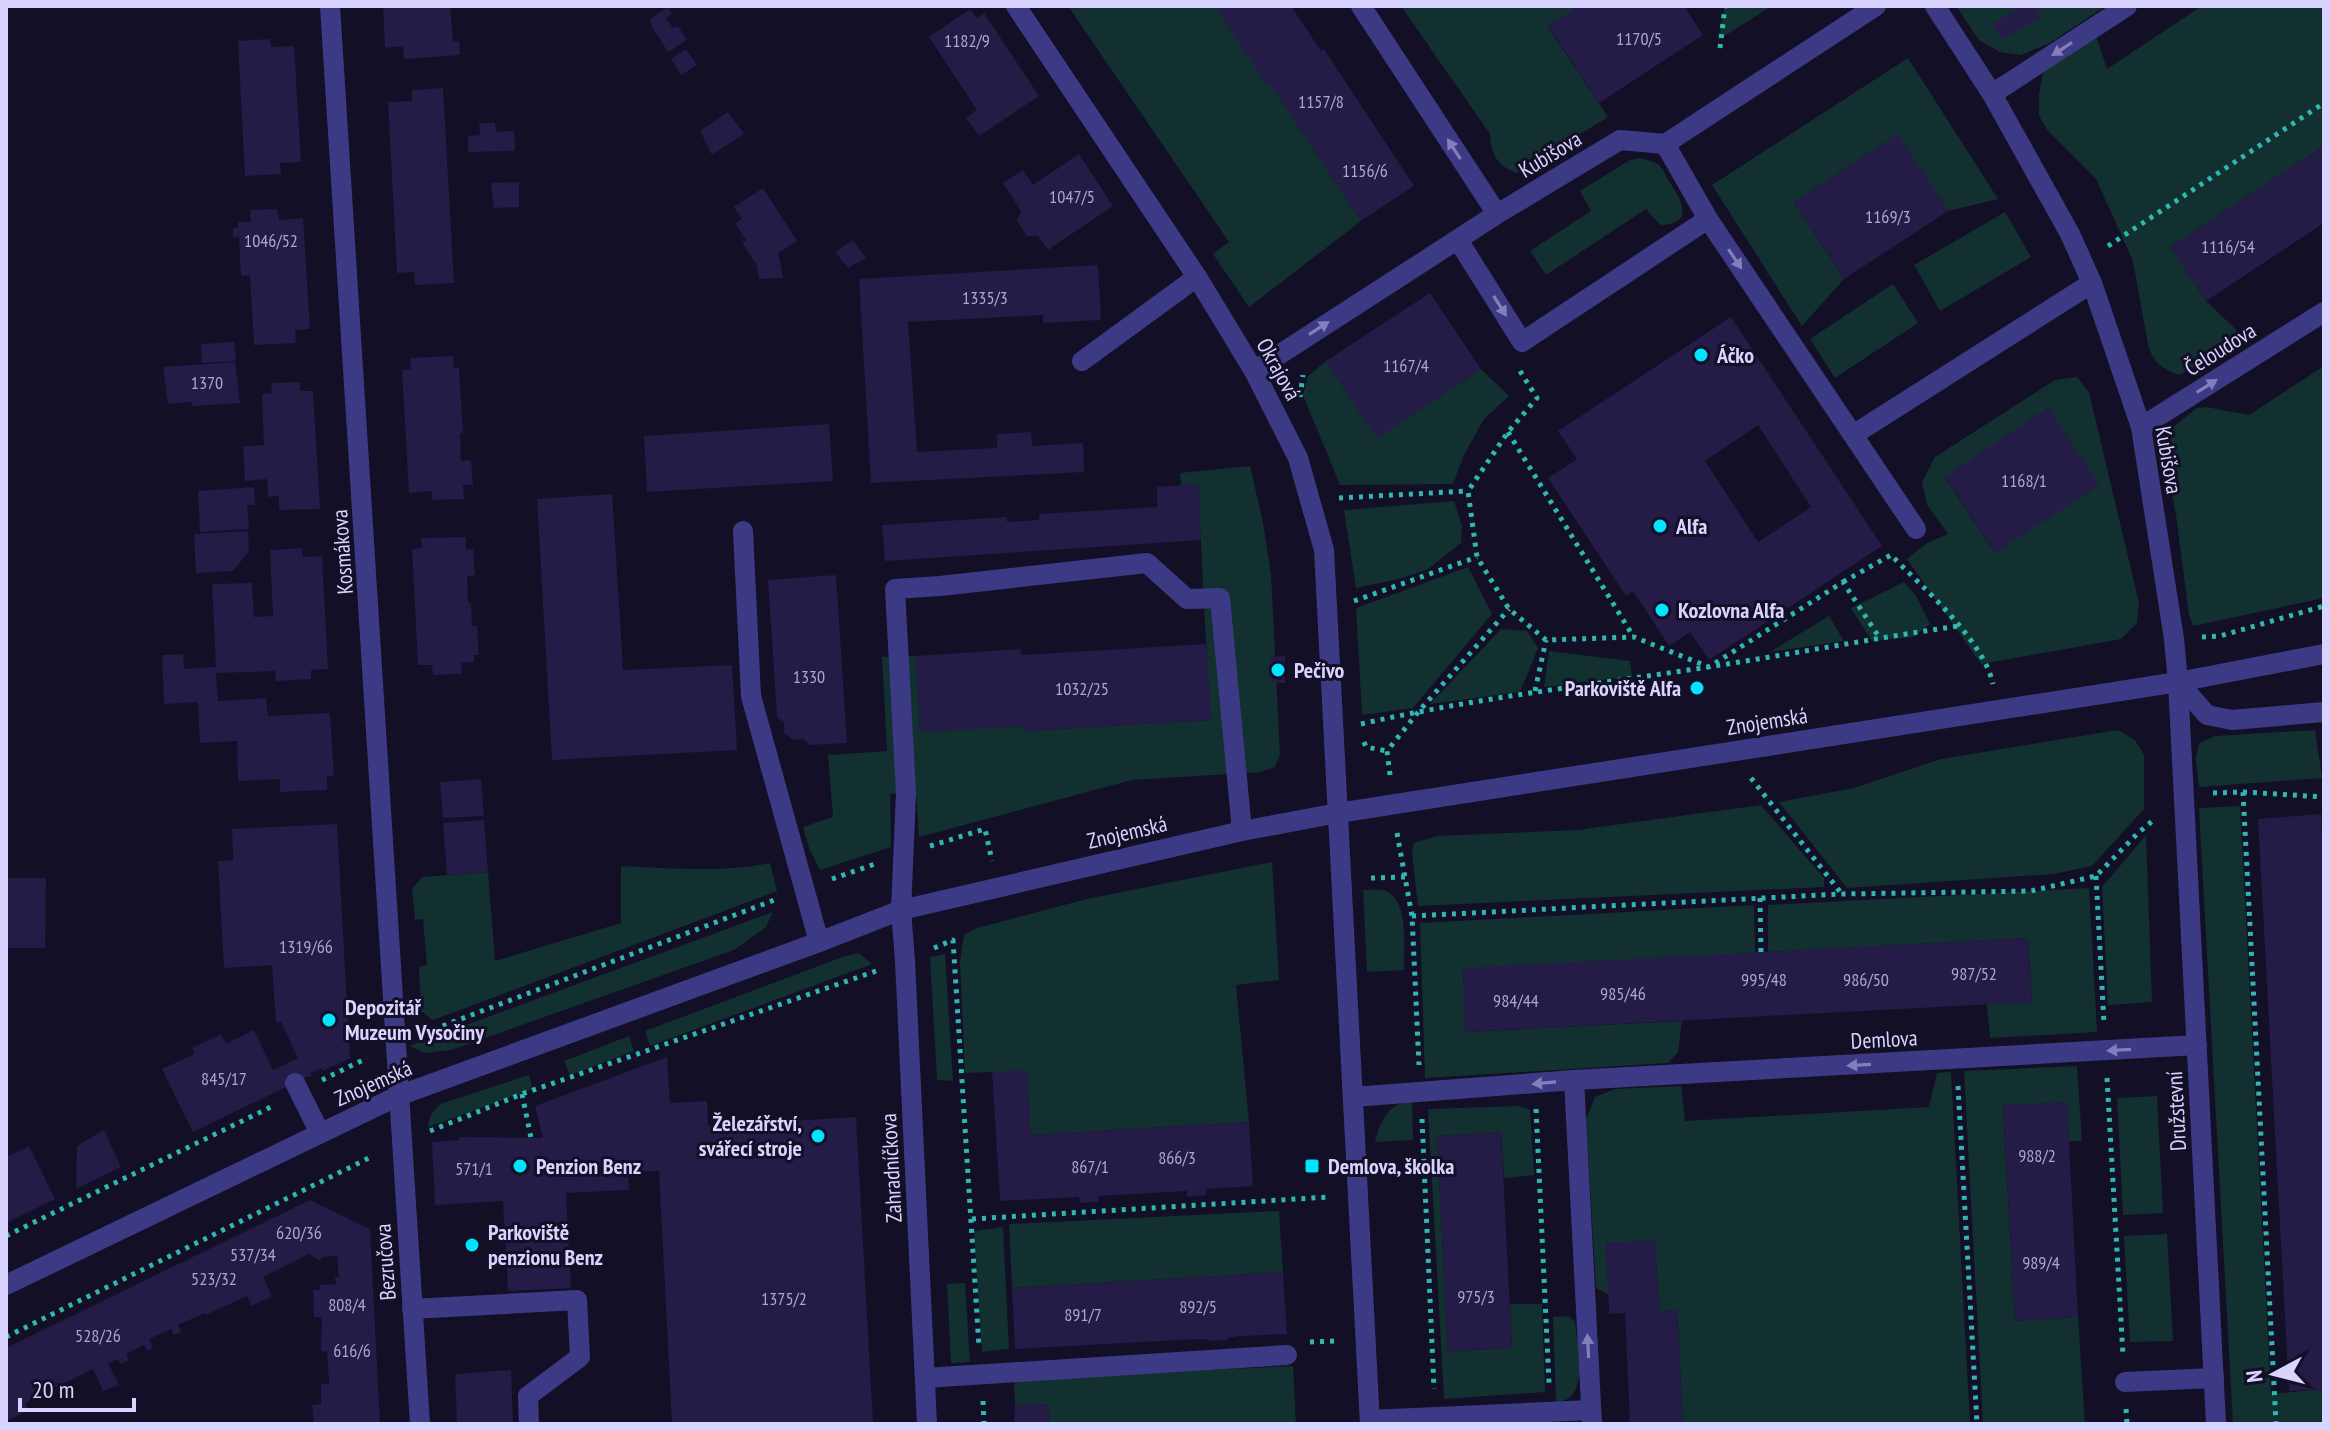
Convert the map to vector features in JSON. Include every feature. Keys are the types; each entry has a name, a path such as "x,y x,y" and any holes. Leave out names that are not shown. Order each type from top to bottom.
{"street":[{"name":"Kosmákova","path":"330,6 398,1096"},
{"name":"Okrajová","path":"1016,6 1197,277 1254,371 1298,458 1324,550 1338,813"},
{"path":"1361,6 1497,214"},
{"path":"1876,6 1665,144 1708,219 1916,529"},
{"name":"Kubišova","path":"1935,6 1992,94 2070,234 2092,283 2141,427 2178,682"},
{"path":"1992,94 2127,6"},
{"name":"Kubišova","path":"1254,371 1497,214 1620,140 1665,144"},
{"path":"1458,240 1522,342 1708,219"},
{"path":"1082,361 1197,277"},
{"path":"1853,435 2092,283"},
{"name":"Čeloudova","path":"2141,427 2324,312"},
{"path":"743,531 751,696 819,942"},
{"name":"Zahradníčkova","path":"927,1424 901,910 906,793 895,589 1147,563 1187,599 1220,598 1242,831"},
{"name":"Znojemská","path":"6,1285 398,1096 901,910 1242,831 1338,813 2178,682 2324,654"},
{"path":"2178,682 2207,715 2232,720 2323,713"},
{"name":"Družstevní","path":"2178,682 2216,1424"},
{"path":"1338,813 1370,1422 1551,1413 1592,1417 1574,1080"},
{"name":"Demlova","path":"1353,1097 1574,1080 2197,1045"},
{"path":"297,1087 320,1133"},
{"name":"Bezručova","path":"398,1096 420,1424"},
{"path":"412,1309 577,1300 580,1357 528,1396 529,1424"},
{"path":"925,1378 1294,1349"},
{"path":"2125,1382 2214,1378"}],"path":[{"path":"1720,48 1725,6"},
{"path":"2083,262 2324,103"},
{"path":"1513,360 1537,398 1508,432 1468,491 1477,557 1509,609 1546,640 1634,637 1709,667"},
{"path":"1302,408 1301,386 1307,368"},
{"path":"1508,432 1634,637"},
{"path":"1336,490 1339,512"},
{"path":"1337,498 1468,491"},
{"path":"1709,667 1891,555 1959,626 1990,670 1998,709"},
{"path":"1349,587 1350,603 1477,557"},
{"path":"1843,582 1879,637"},
{"path":"2174,639 2220,636 2324,606"},
{"path":"1509,609 1419,711 1387,751 1366,747 1357,725 1419,711 1959,626"},
{"path":"1535,691 1546,640"},
{"path":"1729,751 1842,894"},
{"path":"2243,792 2276,1424"},
{"path":"1435,1417 1412,916 1842,894 2031,891 2096,876 2138,833 2184,795 2243,792 2324,797"},
{"path":"6,1236 297,1087 396,1044 804,888 985,829"},
{"path":"2096,876 2127,1424"},
{"path":"1760,898 1761,953"},
{"path":"6,1337 401,1142 522,1094 905,961 953,940 984,1424"},
{"path":"1957,1059 1977,1424"},
{"path":"1534,1084 1551,1413"},
{"path":"522,1094 531,1138"},
{"path":"971,1219 1358,1195"},
{"path":"1294,1349 1365,1339"}],"green space":[{"path":"1068,6 1215,6 1271,84 1361,221 1249,307 1213,254 1229,242"},
{"path":"1401,6 1579,6 1548,27 1608,117 1517,173 1504,167 1496,158 1490,134"},
{"path":"1725,6 1772,6 1718,40"},
{"path":"1956,6 2106,6 2048,44 2021,55 2000,52 1979,40"},
{"path":"2202,6 2324,6 2324,146 2171,247 2206,301 2247,340 2179,375 2163,367 2153,356 2148,345 2133,261 2096,179 2048,131 2039,116 2039,94 2043,73 2096,36 2107,69"},
{"path":"1908,58 1998,199 1948,211 1897,135 1794,202 1844,279 1802,326 1712,185"},
{"path":"1641,158 1659,165 1678,195 1682,216 1678,221 1660,225 1646,209 1546,275 1530,251 1591,211 1580,191 1630,160"},
{"path":"2005,212 2031,257 1940,311 1914,265"},
{"path":"1893,284 1918,323 1835,378 1810,339"},
{"path":"1326,361 1377,437 1481,369 1509,396 1484,419 1465,453 1453,484 1340,485 1303,395 1308,376"},
{"path":"2324,366 2324,598 2193,626 2164,451 2172,428 2197,408 2249,415"},
{"path":"2077,377 2089,392 2139,603 2137,623 2121,639 1981,664 1907,559 1927,543 1948,534 1927,505 1922,482 1935,457 2055,380","holes":["2048,408 1995,553 1945,477"]},
{"path":"1250,466 1271,574 1280,755 1275,767 1261,772 1132,780 919,837 916,793 890,794 891,847 820,870 803,827 833,817 828,755 887,751 882,657 916,656 920,731 1025,726 1025,731 1210,720 1198,485 1181,485 1180,473"},
{"path":"1454,501 1462,526 1461,543 1428,569 1356,588 1344,510"},
{"path":"1468,567 1492,614 1413,708 1362,715 1356,608"},
{"path":"1904,582 1916,596 1930,624 1913,637 1872,641 1851,608"},
{"path":"1829,616 1844,641 1770,652"},
{"path":"1501,629 1527,631 1538,648 1520,692 1430,704"},
{"path":"1549,651 1630,661 1632,676 1544,687"},
{"path":"2118,730 2135,740 2144,755 2144,809 2092,866 2053,874 1847,888 1779,802 1854,788 1941,759"},
{"path":"2315,730 2322,778 2199,787 2196,759 2199,743 2215,736"},
{"path":"1761,805 1824,878 1824,887 1418,906 1412,853 1414,843 1437,836 1577,830"},
{"path":"2240,806 2271,1394 2324,1389 2324,1424 2233,1424 2199,808"},
{"path":"2146,835 2152,1002 2108,1005 2102,887"},
{"path":"1272,862 1279,980 1236,985 1249,1122 1031,1135 992,1072 965,1073 960,962 964,935 977,928 1087,899"},
{"path":"770,863 777,891 433,1020 421,1011 419,967 427,965 423,919 415,920 412,889 422,877 488,872 495,961 621,923 621,866 714,869"},
{"path":"2089,888 2097,1032 1990,1038 1987,1004 2032,1002 2028,938 1768,952 1768,905"},
{"path":"1363,890 1388,892 1400,907 1404,928 1404,970 1367,972"},
{"path":"1754,905 1755,953 1463,969 1466,1032 1682,1021 1678,1052 1668,1063 1425,1078 1420,923"},
{"path":"773,912 766,927 734,950 451,1050 425,1053 409,1046"},
{"path":"859,953 872,964 650,1046 645,1031"},
{"path":"945,954 953,1081 937,1080 930,957"},
{"path":"629,1036 634,1051 570,1075 564,1061"},
{"path":"2077,1066 2082,1141 2069,1141 2066,1102 2003,1106 2015,1321 2078,1317 2085,1424 1983,1424 1964,1071"},
{"path":"1951,1072 1970,1424 1683,1424 1677,1310 1659,1311 1655,1241 1606,1243 1609,1295 1596,1288 1586,1119 1595,1097 1615,1089 1681,1086 1685,1121 1929,1107 1937,1073"},
{"path":"529,1075 533,1089 428,1127 430,1116 440,1104"},
{"path":"2157,1096 2163,1213 2123,1215 2117,1098"},
{"path":"1412,1101 1413,1140 1375,1142 1386,1114 1397,1105"},
{"path":"1520,1106 1530,1110 1534,1175 1504,1178 1501,1132 1437,1136 1448,1351 1512,1348 1510,1304 1542,1304 1545,1392 1444,1399 1428,1109"},
{"path":"1279,1211 1283,1272 1012,1288 1009,1224"},
{"path":"1003,1227 1009,1349 982,1352 974,1231"},
{"path":"2167,1234 2173,1341 2130,1342 2124,1236"},
{"path":"965,1283 970,1362 951,1363 947,1284"},
{"path":"1569,1316 1575,1322 1578,1382 1567,1399 1556,1402 1553,1317"},
{"path":"1293,1366 1296,1424 1050,1424 1048,1404 1015,1406 1014,1379"}],"building":[{"path":"383,6 450,6 453,41 459,41 460,55 404,59 403,46 385,48"},
{"path":"1215,6 1291,6 1321,51 1324,49 1414,186 1361,221 1271,84 1267,86"},
{"path":"1579,6 1684,6 1703,35 1599,103 1548,26"},
{"path":"2023,6 2034,6 2041,17 2003,39 1993,24"},
{"path":"668,7 672,14 666,18 673,28 678,26 687,40 668,52 650,19"},
{"path":"970,9 977,18 984,13 1039,96 979,136 966,118 977,110 929,37"},
{"path":"270,39 271,47 294,46 301,162 280,163 281,174 245,176 238,41"},
{"path":"686,49 697,65 681,75 671,59"},
{"path":"443,88 454,283 415,285 414,272 397,273 388,102 412,101 412,90"},
{"path":"728,112 744,134 712,155 700,131"},
{"path":"479,123 495,123 496,132 514,131 515,151 468,152 468,136 480,135"},
{"path":"1898,134 1948,211 1844,279 1794,202"},
{"path":"2324,146 2324,223 2206,301 2171,247"},
{"path":"1079,154 1113,206 1048,250 1038,236 1027,236 1017,221 1021,211 1003,183 1023,170 1033,185"},
{"path":"519,182 519,207 494,208 491,183"},
{"path":"763,188 797,241 778,253 783,278 759,279 756,264 742,242 746,240 735,223 742,219 734,207"},
{"path":"277,209 279,220 303,218 310,329 295,330 296,343 254,345 250,275 241,276 239,237 233,238 233,228 238,228 238,222 251,222 250,210"},
{"path":"853,240 866,258 848,268 835,252"},
{"path":"1098,265 1101,320 1043,323 1043,315 908,322 917,452 997,448 997,434 1031,432 1032,446 1083,443 1084,472 871,483 859,279"},
{"path":"1430,293 1481,369 1377,438 1326,361"},
{"path":"1731,317 1882,546 1709,660 1690,632 1669,646 1633,591 1626,596 1548,478 1577,459 1558,431","holes":["1758,425 1811,507 1758,542 1705,461"]},
{"path":"234,342 236,361 202,363 201,344"},
{"path":"453,356 454,368 459,368 463,433 460,433 461,461 471,460 473,485 463,485 464,499 432,500 432,491 409,493 402,370 411,370 410,358"},
{"path":"235,362 240,403 168,404 163,367"},
{"path":"300,382 300,391 313,391 320,509 279,510 279,496 268,497 267,479 245,481 243,446 264,445 262,394 272,393 271,383"},
{"path":"2048,408 2099,485 1995,553 1945,476"},
{"path":"829,424 833,481 647,492 644,436"},
{"path":"1198,484 1201,540 885,561 882,525 1007,517 1007,522 1039,520 1039,514 1157,507 1157,487"},
{"path":"254,487 255,505 247,505 249,529 200,532 198,491"},
{"path":"612,494 623,670 732,665 737,750 552,760 537,499"},
{"path":"248,531 249,551 233,571 196,573 194,534"},
{"path":"466,537 466,550 473,549 475,575 467,576 468,602 471,603 472,626 477,626 479,655 474,655 474,662 461,663 462,674 433,675 432,665 418,665 412,549 422,548 421,538"},
{"path":"302,548 303,557 322,556 328,669 311,670 311,679 276,681 275,671 216,673 218,701 266,698 268,716 330,713 334,776 327,776 326,790 280,792 280,779 238,781 237,741 200,743 198,702 164,704 162,655 183,654 184,669 216,667 212,584 252,583 254,617 273,616 270,550"},
{"path":"836,575 847,743 810,745 803,739 794,740 784,733 784,722 777,717 768,580"},
{"path":"1206,644 1211,720 1025,731 1025,726 920,732 916,656 1021,649 1021,655"},
{"name":"Pečivo","path":"1285,656 1285,683 1271,683 1270,657"},
{"path":"481,779 484,816 443,818 440,782"},
{"path":"2321,814 2324,875 2324,1389 2289,1391 2258,819"},
{"path":"484,820 488,872 447,875 443,823"},
{"path":"337,824 348,1024 345,1024 350,1058 322,1071 321,1068 311,1073 312,1076 193,1132 162,1069 194,1054 192,1048 221,1034 226,1044 254,1030 273,1070 298,1058 281,1022 276,1022 272,965 224,968 218,861 233,860 232,829"},
{"path":"6,878 46,878 45,948 6,948"},
{"path":"2028,938 2032,1002 1465,1032 1463,968"},
{"path":"667,1057 670,1103 707,1101 708,1126 856,1117 873,1424 672,1424 659,1171 628,1172 629,1190 566,1193 571,1288 508,1291 503,1201 435,1205 432,1142 458,1140 459,1137 543,1138 535,1106"},
{"path":"1027,1070 1031,1135 1249,1122 1253,1186 1206,1189 1206,1195 1187,1197 1187,1191 1098,1196 1099,1202 1080,1203 1079,1197 1000,1201 992,1072"},
{"path":"2067,1102 2078,1317 2015,1321 2003,1105"},
{"path":"104,1130 121,1167 76,1189 77,1146"},
{"path":"1501,1132 1512,1348 1448,1351 1437,1136"},
{"path":"29,1146 55,1199 6,1223 6,1157"},
{"path":"310,1200 370,1229 380,1424 314,1424 312,1405 321,1404 321,1384 329,1384 327,1351 321,1352 322,1317 314,1317 313,1290 320,1290 320,1285 336,1284 335,1277 339,1277 337,1256 322,1257 320,1261 309,1254 263,1277 272,1296 252,1306 247,1296 205,1313 178,1325 182,1332 174,1335 171,1329 149,1339 153,1348 147,1351 144,1345 126,1354 129,1360 121,1364 118,1359 108,1363 119,1385 103,1391 93,1369 25,1403 29,1410 6,1421 6,1348"},
{"path":"1655,1240 1659,1311 1677,1310 1683,1424 1630,1424 1625,1313 1609,1314 1606,1243"},
{"path":"1283,1272 1287,1334 1209,1341 1197,1339 1015,1349 1012,1288"},
{"path":"511,1370 513,1424 457,1424 455,1374"},
{"path":"1048,1404 1050,1424 1014,1424 1015,1406"}],"place":[{"name":"Áčko","path":"1701,355"},
{"name":"Alfa","path":"1660,526"},
{"name":"Kozlovna Alfa","path":"1662,610"},
{"name":"Pečivo","path":"1278,670"},
{"name":"Parkoviště Alfa","path":"1697,688"},
{"name":"Depozitář Muzeum Vysočiny","path":"329,1020"},
{"name":"Železářství, svářecí stroje","path":"818,1136"},
{"name":"Penzion Benz","path":"520,1166"},
{"name":"Demlova, školka","path":"1312,1166"},
{"name":"Parkoviště penzionu Benz","path":"472,1245"}]}
